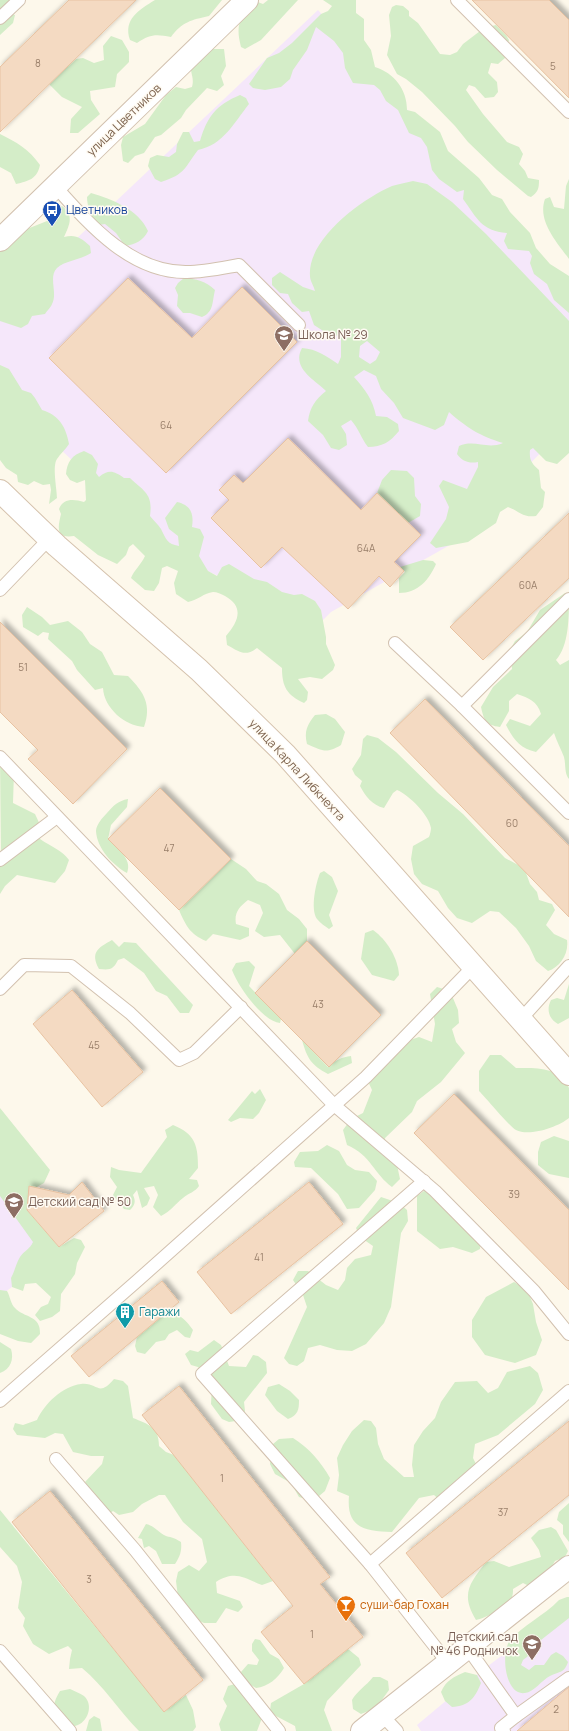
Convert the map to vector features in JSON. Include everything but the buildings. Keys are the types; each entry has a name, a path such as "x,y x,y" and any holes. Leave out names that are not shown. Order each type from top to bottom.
{"main road":[{"name":"улица Цветников","path":"0,240 247,0"},
{"name":"улица Карла Либкнехта","path":"0,491 49,538 199,670 285,754 569,1074"},
{"path":"362,1731 569,1567"}],"lane":[{"path":"0,18 19,0"},
{"path":"457,0 569,112"},
{"path":"55,186 92,226 134,259 160,268 186,272 239,265 299,325"},
{"path":"0,590 49,538"},
{"path":"462,706 569,599"},
{"path":"395,643 462,706 569,813"},
{"path":"0,757 334,1105 424,1181 534,1291 569,1334"},
{"path":"0,860 58,817"},
{"path":"0,989 24,965 71,966 130,1013 179,1060 194,1053 241,1008"},
{"path":"520,1019 569,966"},
{"path":"0,1401 366,1077 474,968"},
{"path":"424,1181 202,1374 370,1564 448,1663"},
{"path":"370,1564 569,1391"},
{"path":"56,1459 135,1550 279,1731"},
{"path":"467,1647 516,1716"},
{"path":"0,1651 70,1731"},
{"path":"504,1731 501,1728 569,1678"},
{"path":"382,1715 396,1731"}],"shaded area":[{"name":"Школа № 29","path":"318,10 569,290 569,424 450,545 331,612 322,621 177,558 0,393 0,311"},
{"name":"Детский сад № 50","path":"0,1184 56,1253 0,1296"},
{"name":"Детский сад № 46 Родничок","path":"569,1605 569,1731 421,1731 417,1725 484,1669"}],"green space":[{"path":"0,0 10,0 5,7 6,12 15,15 13,23 0,35"},
{"path":"155,0 222,0 209,16 187,22 171,37 161,35 153,36 137,43 130,40 128,33 129,26 134,16"},
{"path":"268,0 298,0 261,40 245,49 241,47 239,27 242,17 255,1 263,4"},
{"path":"323,0 356,0 356,13 364,19 364,40 371,50 375,67 388,73 398,83 405,95 407,110 415,112 440,132 448,151 479,178 492,195 502,199 510,212 530,233 536,248 550,264 569,276 569,313 554,300 547,284 534,274 530,263 532,256 529,251 508,249 504,241 507,233 491,230 476,218 463,199 464,190 457,192 439,179 432,170 427,147 421,138 409,133 398,110 386,101 380,90 374,85 353,83 345,68 343,53 334,41 316,27 307,50 293,70 290,79 281,87 265,90 253,88 249,84 267,58 279,53 292,43 321,14 328,11 332,6"},
{"path":"396,5 403,6 409,11 409,16 418,23 440,54 450,55 457,52 463,44 484,28 496,25 506,35 509,40 505,58 498,64 491,63 488,73 497,82 498,92 494,97 485,98 475,87 469,85 466,90 483,114 507,142 519,147 523,154 519,164 525,171 528,178 539,180 538,190 531,197 497,170 468,142 455,126 422,92 406,79 397,74 387,55 391,36 389,15 392,7"},
{"path":"111,36 122,40 129,52 129,62 117,74 115,87 90,91 91,100 100,114 78,133 70,133 71,119 82,107 62,97 49,84 76,59 83,58 94,63 104,60 103,46"},
{"path":"211,49 224,49 226,66 221,76 224,85 217,91 207,88 186,110 181,118 161,135 155,137 144,153 135,156 128,163 123,161 121,145 123,137 145,124 166,95 176,87 185,89 192,87 193,80 191,70 193,63"},
{"path":"240,95 246,98 249,104 233,126 221,138 207,147 198,150 184,170 180,173 161,182 155,179 148,166 150,158 157,155 169,157 176,152 177,144 183,132 189,132 194,142 200,141 209,119 214,113 225,103"},
{"path":"0,134 22,146 36,159 40,165 39,170 32,179 16,184 11,173 0,167"},
{"path":"569,179 569,259 554,238 546,223 543,207 545,199 550,197 554,207 564,209 566,186"},
{"path":"413,181 427,184 452,202 486,234 569,321 569,453 557,464 546,461 533,448 530,450 533,464 539,470 541,488 545,492 543,507 536,516 528,516 508,507 500,512 496,523 468,542 436,548 430,543 446,519 449,507 439,486 443,480 467,489 478,467 478,462 475,463 463,460 457,454 459,446 465,444 497,445 503,443 474,431 449,412 444,425 435,430 403,418 394,403 381,389 376,376 364,370 354,377 368,395 376,416 387,417 398,424 399,431 385,443 368,447 351,420 341,426 346,434 347,445 339,450 331,448 323,435 308,421 314,404 326,391 306,373 300,362 299,355 302,348 312,350 321,353 338,364 341,357 341,335 331,336 314,325 309,311 302,312 292,303 288,294 280,293 272,285 272,278 280,272 303,287 315,291 310,278 311,262 317,248 327,235 352,210 366,200 392,186","holes":["367,341 380,352 376,360 370,364 359,357 360,346"]},
{"path":"91,193 116,202 132,211 144,224 148,231 144,237 136,243 125,246 116,233 105,224 92,226 87,197"},
{"path":"62,206 66,209 70,220 64,237 75,236 81,239 90,246 91,253 57,268 53,276 54,300 45,314 32,316 28,324 21,328 0,321 0,250 17,233 47,221 53,211"},
{"path":"184,278 201,281 208,284 215,290 211,309 206,315 202,317 190,313 183,313 177,306 178,295 175,288"},
{"path":"0,365 9,369 22,390 31,393 42,410 57,418 61,422 66,432 69,444 57,459 55,467 57,498 49,504 51,490 50,484 43,485 34,481 28,485 18,482 17,475 6,468 0,460"},
{"path":"84,451 92,455 98,464 96,473 99,477 109,472 114,472 124,478 130,478 144,490 149,498 151,509 150,516 160,527 167,540 172,544 179,546 178,536 169,529 165,518 177,502 186,505 192,514 192,527 200,529 204,537 199,556 208,571 217,576 222,567 229,564 254,579 267,582 282,592 294,595 302,594 315,601 321,610 326,644 335,665 333,670 322,679 310,677 298,679 308,692 307,700 304,703 293,697 287,690 284,685 282,668 257,648 246,653 227,645 226,636 234,625 238,615 235,605 231,600 225,596 213,592 188,602 176,594 174,583 178,571 167,566 162,568 159,583 154,591 145,590 131,578 145,556 133,544 129,547 126,555 117,564 98,555 74,536 64,536 61,534 59,531 61,514 59,509 61,505 69,500 84,502 86,500 85,480 77,483 70,480 66,474 69,463 73,457"},
{"path":"391,470 407,471 414,478 415,496 421,504 420,516 408,523 377,493 382,480"},
{"path":"423,560 433,561 436,564 430,575 422,584 412,591 399,593 399,578 405,572 400,567"},
{"path":"565,593 569,596 566,639 564,647 556,660 560,665 569,660 569,779 567,777 564,757 554,733 536,752 530,751 518,743 511,735 506,725 510,719 530,726 541,714 535,703 517,694 509,701 509,711 500,727 486,722 481,707 493,687 512,669 510,650 515,641 527,632 540,610"},
{"path":"27,607 42,617 50,625 68,621 82,632 90,644 102,652 114,675 128,676 142,693 147,705 144,727 130,723 117,715 107,702 103,688 95,690 77,670 72,661 48,639 49,633 43,632 38,636 23,627 22,615"},
{"path":"326,714 335,719 345,732 341,745 332,750 324,750 307,744 306,732 308,725 315,715"},
{"path":"367,735 378,738 396,752 438,793 463,814 505,858 520,866 526,873 530,884 537,892 539,900 552,904 555,910 546,925 554,934 567,940 567,950 560,963 548,971 536,961 529,946 516,928 499,912 490,911 472,923 457,918 448,908 438,891 422,884 414,874 411,859 413,846 429,837 431,828 427,817 407,796 397,790 393,793 384,808 373,803 365,794 360,786 362,781 355,775 352,769 361,755 363,739"},
{"path":"0,757 14,772 13,803 35,814 42,829 40,839 66,856 69,860 65,871 55,883 17,875 5,886 0,894"},
{"path":"128,799 127,807 111,825 108,839 126,858 128,863 127,873 116,866 107,856 99,844 96,831 100,821 112,808 119,802"},
{"path":"231,859 246,869 257,881 266,884 279,894 287,910 299,919 307,929 307,941 295,954 280,935 264,937 255,931 263,913 260,905 248,900 242,905 236,917 236,924 249,928 249,936 240,940 213,934 206,941 192,932 186,925 179,910"},
{"path":"324,871 332,877 338,891 329,915 333,926 329,929 317,919 314,909 314,896 317,883 320,873"},
{"path":"373,930 383,939 394,956 399,975 394,981 372,975 361,959 365,933"},
{"path":"112,940 119,947 124,942 136,943 193,1005 189,1013 180,1013 167,996 156,991 144,973 124,958 118,960 111,969 99,969 96,963 95,954 99,948"},
{"path":"249,961 255,967 249,986 281,1019 280,1023 273,1021 258,1010 235,977 232,970 236,963"},
{"path":"569,984 569,1018 558,1024 552,1020 549,1014 549,1004 551,1000 557,998 564,1000"},
{"path":"437,987 450,991 458,1010 459,1023 452,1029 456,1042 465,1053 441,1082 417,1101 412,1112 385,1138 386,1149 397,1165 400,1179 392,1187 362,1154 347,1145 343,1130 351,1119 363,1113 372,1090 366,1077 383,1059 392,1060 398,1044 419,1037 432,1042 435,1024 430,994"},
{"path":"302,1040 328,1067 339,1059 348,1056 351,1056 352,1063 328,1074 317,1067 310,1060"},
{"path":"490,1055 501,1055 516,1068 546,1070 559,1076 565,1081 569,1088 569,1118 551,1128 536,1132 522,1132 512,1127 479,1091 479,1071"},
{"path":"260,1089 266,1100 259,1113 253,1119 240,1118 231,1122 228,1120 252,1091 255,1094"},
{"path":"0,1108 50,1170 44,1183 35,1188 29,1186 27,1210 59,1247 74,1238 81,1240 85,1247 77,1263 75,1274 61,1294 60,1311 52,1317 40,1321 35,1315 41,1307 48,1304 51,1297 36,1283 25,1284 23,1291 12,1287 11,1278 19,1259 33,1242 0,1196"},
{"path":"173,1125 186,1132 194,1141 197,1153 198,1168 189,1179 197,1180 199,1186 196,1190 185,1196 168,1212 161,1216 153,1207 158,1195 154,1186 144,1188 150,1198 147,1205 142,1208 137,1190 133,1195 135,1201 133,1206 130,1210 124,1209 113,1195 117,1187 110,1177 111,1167 119,1170 141,1173 167,1137 165,1130"},
{"path":"554,1136 569,1141 569,1178 549,1174 538,1165 538,1152 541,1142"},
{"path":"327,1145 339,1151 347,1165 355,1170 369,1172 377,1181 375,1190 359,1208 347,1209 338,1194 311,1168 295,1167 294,1162 300,1152 318,1151"},
{"path":"424,1191 435,1191 481,1237 480,1249 472,1253 453,1247 440,1249 417,1231 417,1196"},
{"path":"381,1197 399,1203 407,1210 408,1221 401,1233 391,1307 384,1323 366,1344 352,1351 337,1350 320,1345 308,1348 304,1361 297,1366 289,1364 284,1358 307,1307 303,1295 293,1280 298,1271 308,1271 326,1285 338,1290 345,1280 347,1268 355,1259 371,1255 373,1246 360,1237 356,1228"},
{"path":"514,1282 527,1290 533,1304 536,1322 542,1340 536,1355 515,1363 485,1355 472,1337 472,1320 486,1297"},
{"path":"0,1290 7,1291 14,1307 38,1323 40,1334 31,1343 18,1341 0,1334"},
{"path":"168,1311 179,1316 188,1323 193,1330 190,1338 185,1337 177,1330 169,1334 165,1340 156,1342 145,1354 137,1352 135,1346 137,1337"},
{"path":"214,1340 221,1345 229,1366 246,1367 253,1355 258,1356 266,1362 267,1373 244,1402 245,1411 242,1420 229,1422 222,1419 211,1404 212,1385 198,1367 191,1365 185,1354 190,1350 198,1352"},
{"path":"0,1342 11,1349 12,1360 7,1369 0,1373"},
{"path":"530,1366 538,1373 543,1390 535,1404 498,1435 475,1444 473,1458 477,1466 442,1502 434,1495 419,1498 392,1532 366,1529 354,1522 349,1507 349,1496 337,1491 339,1475 337,1458 352,1431 364,1420 371,1421 376,1428 378,1444 384,1459 404,1477 414,1477 412,1465 414,1445 423,1431 435,1418 441,1402 455,1382 477,1381 488,1393 498,1388 507,1372"},
{"path":"114,1379 123,1381 128,1386 133,1418 148,1424 155,1430 159,1446 166,1452 174,1455 273,1581 262,1585 239,1576 229,1576 216,1582 217,1593 240,1601 243,1607 238,1612 226,1608 216,1623 204,1623 192,1618 179,1605 176,1581 178,1572 189,1565 199,1571 207,1562 202,1539 183,1522 165,1495 159,1495 142,1504 133,1512 119,1515 113,1511 106,1516 85,1482 102,1464 104,1456 91,1456 73,1452 63,1434 55,1433 45,1438 17,1435 13,1429 15,1423 23,1425 37,1420 49,1402 61,1392 74,1385 87,1384 98,1388 104,1388"},
{"path":"279,1384 290,1391 299,1400 297,1412 294,1416 288,1419 277,1411 265,1395 268,1387"},
{"path":"293,1438 314,1456 323,1466 330,1478 325,1491 313,1501 299,1497 291,1483 275,1474 270,1464 273,1444 279,1439"},
{"path":"569,1503 569,1542 563,1534 563,1525 557,1520 559,1512"},
{"path":"0,1510 164,1711 186,1695 193,1710 196,1727 193,1731 139,1731 90,1675 82,1668 69,1669 72,1650 68,1646 49,1654 33,1644 23,1626 25,1618 18,1608 22,1582 17,1566 0,1547"},
{"path":"146,1524 152,1526 166,1536 175,1538 181,1542 180,1553 175,1564 162,1564 156,1551 149,1546 144,1548 142,1539 138,1538"},
{"path":"551,1527 556,1530 568,1551 565,1557 555,1561 549,1571 531,1587 523,1583 513,1589 513,1595 505,1606 490,1615 476,1620 469,1603 469,1589 475,1576 486,1562 494,1561 509,1567 541,1557 539,1550 531,1538 539,1530"},
{"path":"569,1597 569,1618 541,1640 523,1660 521,1665 529,1670 535,1665 544,1665 551,1655 556,1652 563,1656 568,1662 565,1669 561,1672 553,1674 528,1692 518,1692 513,1688 506,1673 505,1655 509,1642 514,1636 559,1600"},
{"path":"255,1639 260,1640 270,1654 279,1659 284,1668 279,1675 265,1686 256,1688 244,1681 241,1672 248,1664 257,1665 259,1660 252,1651 252,1644"},
{"path":"348,1649 359,1658 361,1665 327,1701 324,1710 332,1731 296,1731 295,1726 276,1716 270,1711 271,1703 304,1684"},
{"path":"465,1672 477,1675 481,1683 471,1700 463,1705 452,1707 445,1701 441,1692 448,1682 454,1677"},
{"path":"373,1677 380,1677 388,1681 389,1690 376,1708 361,1714 353,1709 352,1700"},
{"path":"235,1684 262,1718 257,1731 221,1731 219,1724 227,1706 223,1699 228,1686"},
{"path":"70,1689 84,1696 89,1704 86,1718 80,1724 75,1726 66,1726 54,1710 55,1702 60,1691"},
{"path":"94,1716 100,1719 102,1731 86,1731 89,1720"}],"place":[{"name":"Цветников","path":"52,227"},
{"name":"Школа № 29","path":"284,352"},
{"name":"Детский сад № 50","path":"14,1219"},
{"name":"Гаражи","path":"125,1329"},
{"name":"суши-бар Гохан","path":"346,1622"},
{"name":"Детский сад № 46 Родничок","path":"532,1661"}]}
